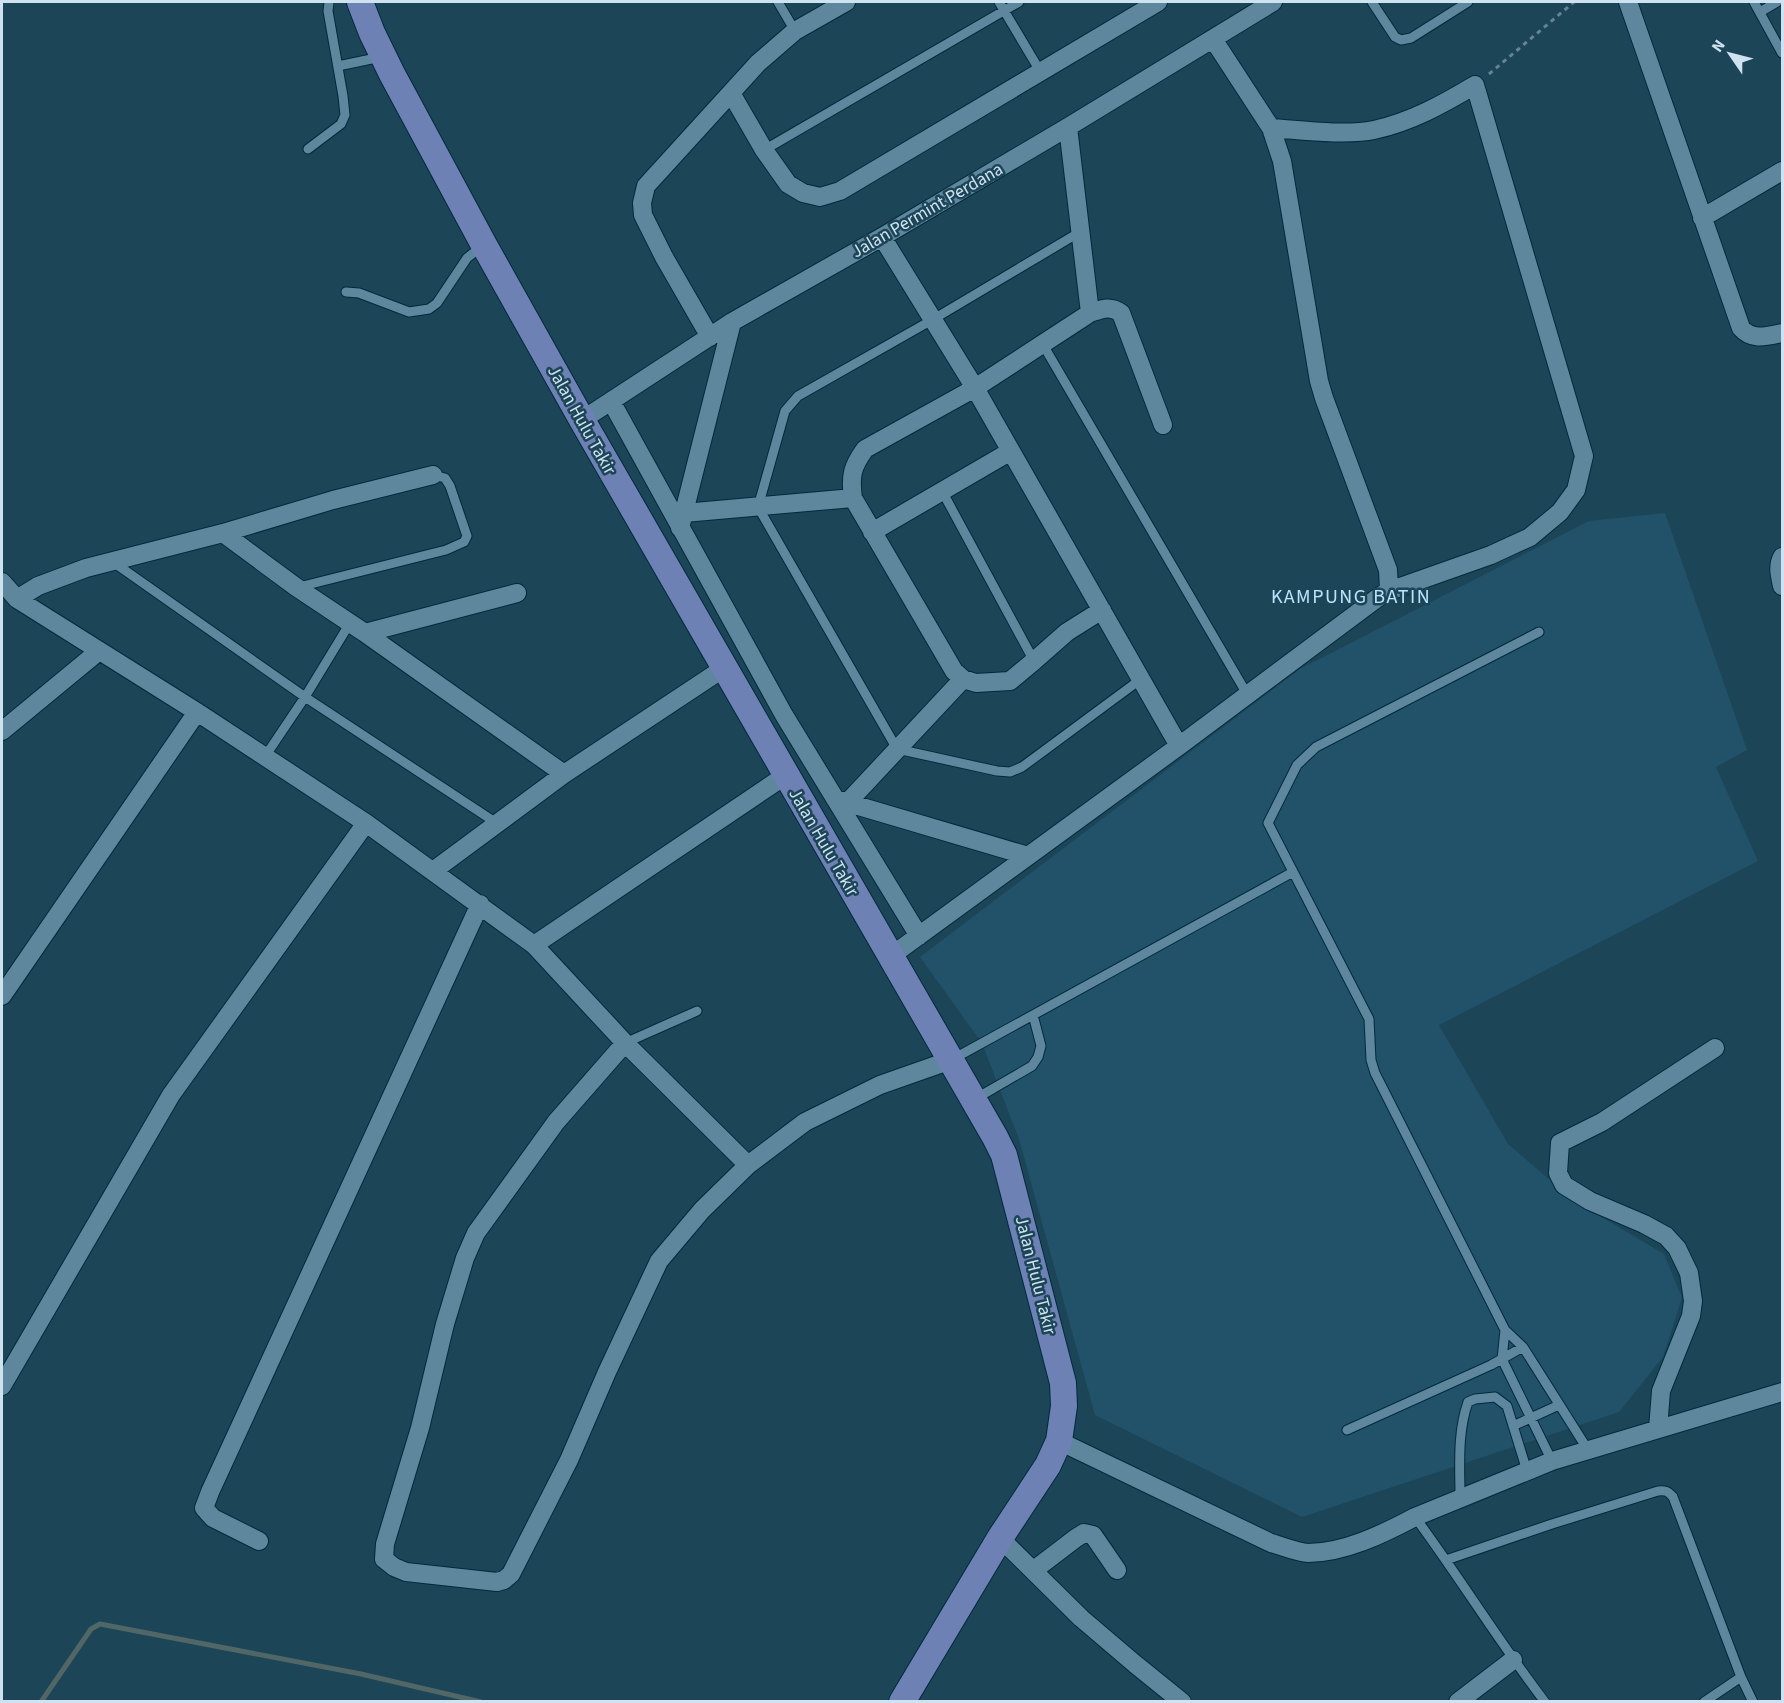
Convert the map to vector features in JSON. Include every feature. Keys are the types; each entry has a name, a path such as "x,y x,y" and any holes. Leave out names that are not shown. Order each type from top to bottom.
{"street":[{"name":"Jalan Hulu Takir","path":"360,2 384,56 484,245 1004,1155 1063,1383 1064,1406 1059,1441 1048,1465 1000,1538 909,1698"},
{"path":"710,337 664,257 643,215 642,203 646,186 758,63 795,31 846,2"},
{"path":"730,93 764,150 788,184 803,193 820,197 840,191 1158,2"},
{"name":"Jalan Permint Perdana","path":"582,420 732,322 1068,127 1273,2"},
{"path":"1628,2 1741,328 1746,334 1756,337 1782,333"},
{"path":"1214,39 1271,128 1281,161 1319,381 1388,570 1389,591"},
{"path":"891,956 1380,596 1491,555 1530,537 1560,512 1576,490 1584,456 1476,85 1428,112 1372,130 1271,128"},
{"path":"1068,127 1090,313"},
{"path":"1702,218 1782,171"},
{"path":"882,237 975,388 1179,746"},
{"path":"1102,610 1066,632 1010,681 976,683 963,679 954,671 853,498 851,480 855,464 864,449 975,388 1090,313 1106,307 1115,308 1121,313 1163,425"},
{"path":"682,520 732,322"},
{"path":"611,402 682,520 784,715 841,801 919,936"},
{"path":"872,531 1011,451"},
{"path":"17,599 38,586 86,568 433,475"},
{"path":"682,520 758,507 853,498"},
{"path":"223,533 296,587 358,628 564,774"},
{"path":"1782,557 1779,573 1782,586"},
{"path":"2,582 17,599 197,712 366,823 534,945 625,1043 748,1165"},
{"path":"358,628 517,593"},
{"path":"2,731 99,651"},
{"path":"434,871 564,774 724,668"},
{"path":"841,801 897,749 963,679"},
{"path":"2,996 197,712"},
{"path":"534,945 786,775"},
{"path":"841,801 1028,856"},
{"path":"2,1386 171,1095 366,823"},
{"path":"259,1541 213,1518 204,1508 480,904"},
{"path":"625,1043 556,1122 476,1233 465,1258 445,1324 420,1428 385,1544 384,1559 394,1567 406,1572 497,1582 511,1574 569,1460 659,1261 702,1210 748,1165 805,1122 880,1085 951,1060"},
{"path":"1658,1429 1661,1390 1691,1316 1693,1301 1689,1273 1677,1248 1666,1236 1590,1201 1564,1185 1558,1173 1560,1143 1602,1122 1715,1048"},
{"path":"1059,1441 1271,1543 1306,1553 1336,1550 1397,1527 1415,1517 1552,1461 1782,1392"},
{"path":"1034,1570 1084,1533 1092,1535 1117,1570"},
{"path":"1000,1538 1081,1618 1182,1701"},
{"path":"1458,1701 1513,1660"}],"lane":[{"path":"308,149 341,124 345,115 328,11 329,2"},
{"path":"778,2 795,31"},
{"path":"999,2 1040,71"},
{"path":"764,150 1019,2"},
{"path":"1372,2 1395,37 1401,40 1411,38 1468,2"},
{"path":"1755,2 1782,53"},
{"path":"1760,12 1777,2"},
{"path":"338,66 384,56"},
{"path":"1080,231 932,320 798,396 785,411 758,507 897,749 1010,772 1022,766 1142,679"},
{"path":"346,292 359,293 409,312 429,309 436,303 467,258 484,245"},
{"path":"1042,343 1247,694"},
{"path":"296,587 446,550 464,542 467,536 450,486 445,478 433,475"},
{"path":"942,491 1034,662"},
{"path":"113,562 305,697 498,824"},
{"path":"264,758 305,697 358,628"},
{"path":"1539,632 1316,747 1297,765 1268,823 1369,1019 1371,1060 1375,1073 1505,1330 1523,1347 1588,1450"},
{"path":"951,1060 1293,872"},
{"path":"625,1043 697,1011"},
{"path":"974,1100 1032,1066 1041,1047 1033,1015"},
{"path":"1505,1330 1502,1359 1552,1461"},
{"path":"1347,1430 1502,1359 1523,1347"},
{"path":"1460,1499 1460,1443 1468,1402 1475,1399 1495,1397 1507,1406 1527,1472"},
{"path":"1513,1426 1559,1405"},
{"path":"1446,1560 1552,1524 1664,1490 1669,1492 1673,1497 1741,1677 1753,1701"},
{"path":"1415,1517 1513,1660 1545,1701"},
{"path":"1704,1701 1741,1677"}],"path":[{"path":"1476,85 1574,2"}],"shaded area":[{"path":"1665,513 1747,750 1716,767 1758,861 1439,1025 1508,1144 1573,1200 1664,1254 1682,1298 1663,1357 1619,1412 1302,1517 1095,1415 1019,1139 982,1043 920,957 1300,669 1589,521"}],"waterway":[{"path":"41,1702 91,1629 100,1624 361,1674 481,1702"}],"district":[{"name":"KAMPUNG BATIN","path":"1351,596"}]}
